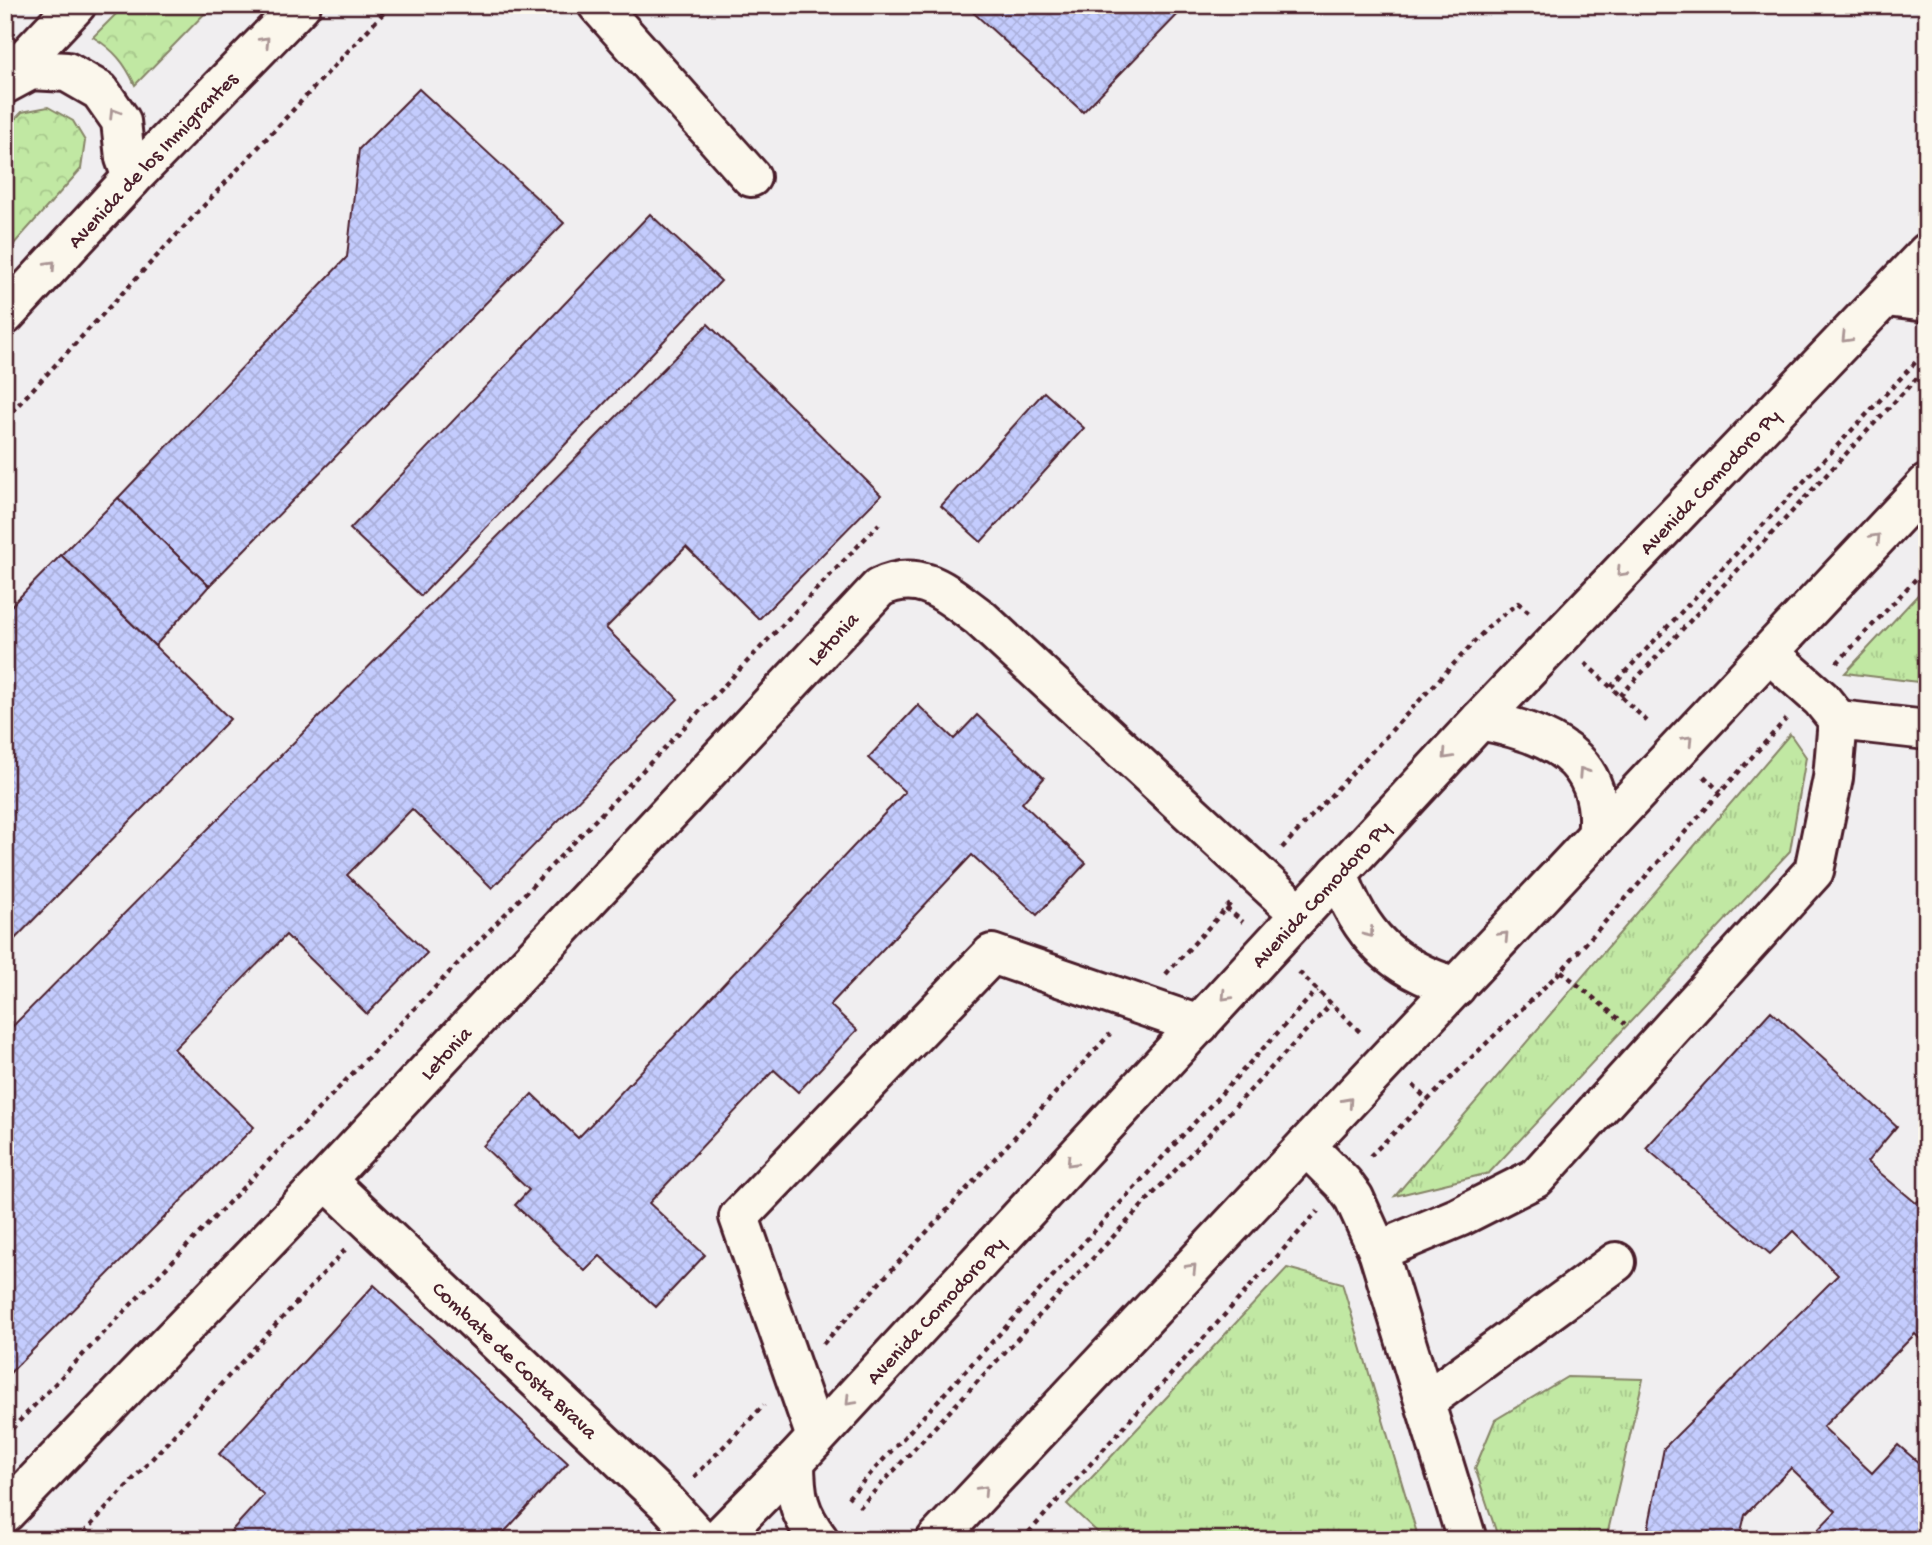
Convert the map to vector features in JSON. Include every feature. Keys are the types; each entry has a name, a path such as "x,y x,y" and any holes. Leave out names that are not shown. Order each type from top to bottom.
{"main road":[{"path":"5,82 76,5"},
{"name":"Avenida de los Inmigrantes","path":"5,315 132,178 301,5"},
{"path":"598,5 751,177"},
{"path":"5,82 31,70 68,72 100,91 121,121 125,158 132,178"},
{"name":"Avenida Comodoro Py","path":"717,1540 806,1449 1480,720 1927,253"},
{"path":"1886,297 1927,302"},
{"path":"936,1540 1927,484"},
{"name":"Letonia","path":"5,1513 326,1180 879,588 892,581 907,579 940,589 980,618 1300,914"},
{"path":"1769,653 1812,690 1838,720 1927,730"},
{"path":"1480,720 1515,726 1538,734 1552,740 1574,758 1583,769 1595,795 1597,837"},
{"path":"1378,1251 1459,1217 1536,1178 1814,872 1833,778 1838,720"},
{"path":"1338,873 1356,916 1385,952 1429,979 1456,987"},
{"path":"820,1540 805,1521 795,1492 806,1449 739,1217 992,954 1199,1025"},
{"path":"1307,1146 1354,1198 1378,1251 1467,1540"},
{"name":"Combate de Costa Brava","path":"326,1180 668,1504 701,1540"},
{"path":"1426,1401 1616,1262"}],"path":[{"path":"5,419 391,5"},
{"path":"1611,687 1927,350"},
{"path":"1620,696 1927,367"},
{"path":"5,1436 879,524"},
{"path":"1022,1540 1343,1183 1561,971 1812,690 1927,566"},
{"path":"1226,908 1271,946 1388,1058 1427,1100"},
{"path":"1561,971 1654,1048"},
{"path":"848,1498 1317,990"},
{"path":"859,1508 1331,1004"},
{"path":"78,1540 370,1222"}],"green space":[{"path":"125,5 213,5 135,85 118,58 93,37"},
{"path":"48,107 73,121 85,141 81,169 5,254 5,130 22,112"},
{"path":"1927,585 1927,683 1845,673"},
{"path":"1790,734 1806,757 1790,851 1489,1173 1395,1196"},
{"path":"1287,1268 1342,1283 1419,1540 1106,1540 1067,1504"},
{"path":"1567,1377 1643,1379 1606,1540 1499,1540 1475,1468 1495,1420"}],"building":[{"path":"965,5 1187,5 1083,112"},
{"path":"419,89 564,223 209,586 118,498 347,257 359,149"},
{"path":"650,214 721,281 421,596 350,529"},
{"path":"708,324 881,495 759,619 686,547 606,628 678,699 492,888 412,809 347,875 427,953 367,1014 286,935 174,1049 254,1127 5,1378 5,1034"},
{"path":"1044,392 1084,428 981,542 941,506"},
{"path":"118,498 209,586 155,646 61,555"},
{"path":"61,555 230,719 5,949 5,612"},
{"path":"918,705 954,739 977,715 1044,778 1022,803 1086,863 1037,915 972,855 830,1005 857,1030 798,1092 774,1070 649,1203 705,1255 656,1307 600,1256 585,1271 515,1205 529,1190 483,1146 532,1094 578,1138 905,792 868,758"},
{"path":"1771,1011 1897,1126 1867,1162 1916,1203 1927,1193 1927,1346 1915,1334 1823,1427 1872,1473 1898,1445 1927,1470 1927,1540 1808,1540 1836,1511 1791,1468 1745,1515 1739,1540 1646,1540 1664,1448 1838,1275 1793,1231 1770,1254 1646,1148"},
{"path":"374,1285 568,1463 497,1540 223,1540 264,1495 219,1454"}]}
